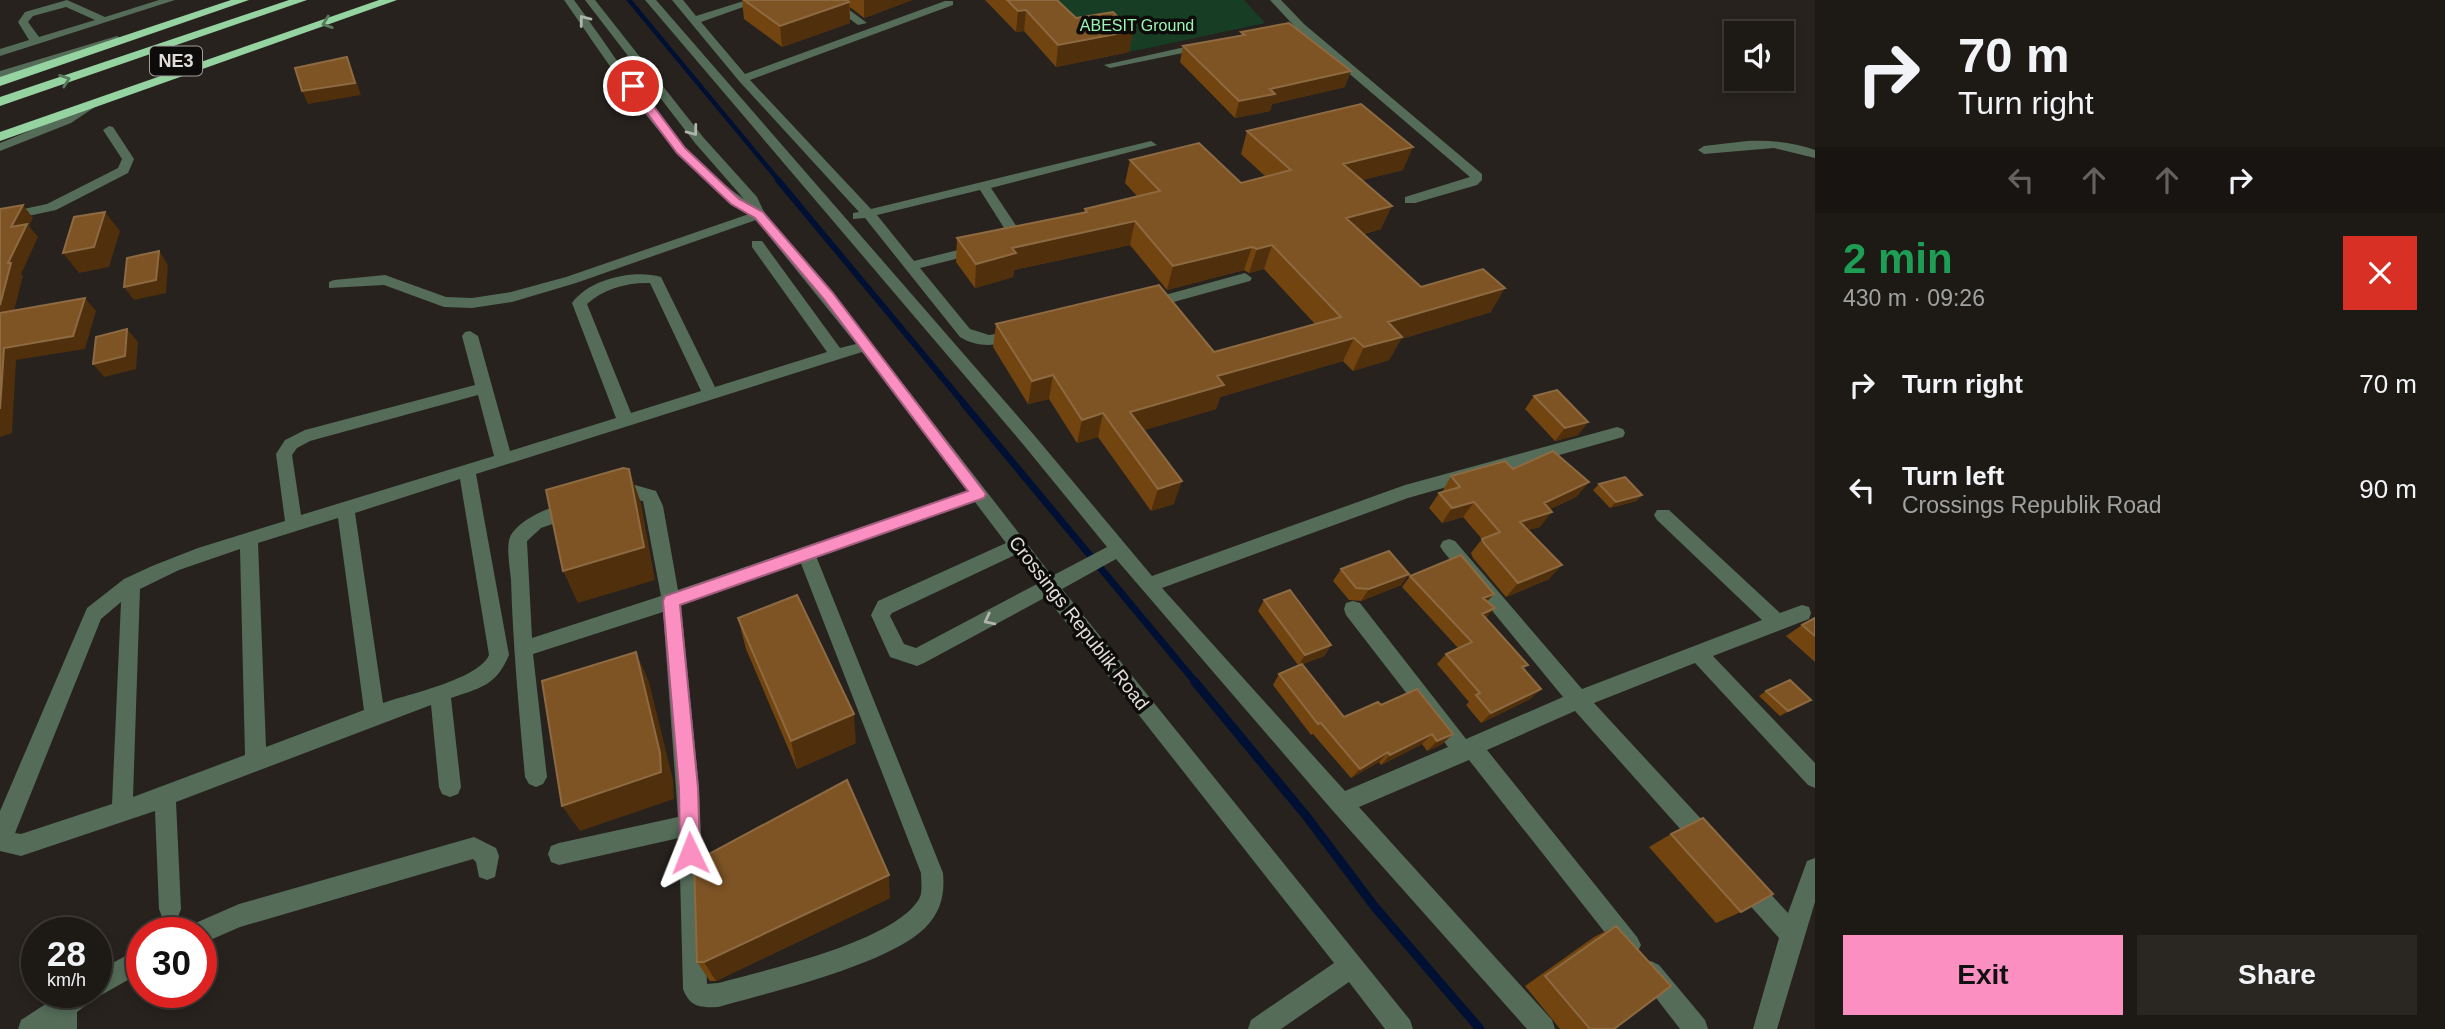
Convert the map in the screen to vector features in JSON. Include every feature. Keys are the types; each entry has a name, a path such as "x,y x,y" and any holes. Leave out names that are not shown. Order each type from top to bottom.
{"highway":[{"path":"0,82 243,0"},
{"name":"NE3","path":"0,103 301,0"},
{"name":"NE3","path":"0,122 353,0"},
{"path":"0,137 391,0"}],"street":[{"path":"132,0 142,9"},
{"path":"1,51 36,43 170,0"},
{"name":"Crossings Republik Road","path":"569,0 681,151 735,201 759,215"},
{"name":"Crossings Republik Road","path":"590,0 699,140 752,200 759,215 827,295 1050,588 1401,1029"},
{"path":"650,0 1028,439 1109,555 1148,585 1543,1029"},
{"path":"677,0 743,79 868,213 965,334 972,339 983,341 1001,340 1028,333"},
{"path":"693,21 756,0"},
{"path":"829,0 862,23"},
{"path":"1275,0 1300,26 1477,177 1472,182 1410,200"},
{"path":"36,43 23,22 29,14 67,3 104,21"},
{"path":"743,79 949,3"},
{"path":"1286,29 1300,26"},
{"path":"0,75 161,27"},
{"path":"1111,65 1219,43"},
{"path":"0,147 66,120 92,105"},
{"path":"0,218 51,207 124,170 128,159 109,130"},
{"path":"1704,150 1757,143 1790,146 1815,154"},
{"path":"840,221 1151,145"},
{"path":"911,266 1012,241 984,187"},
{"path":"334,285 385,281 444,302 472,303 512,297 571,280 759,215"},
{"path":"757,244 837,355"},
{"path":"626,422 580,308 579,303 588,293 640,277 656,280 711,395"},
{"path":"1135,307 1245,278"},
{"path":"470,336 504,460"},
{"path":"467,472 499,655 494,667 480,678 375,715 165,796 21,845 6,843 3,830 94,614 117,592 149,574 248,539 865,346"},
{"path":"294,525 284,454 291,444 305,436 484,388"},
{"path":"1148,585 1405,492 1617,433"},
{"path":"536,777 523,649 518,540 524,529 532,523 623,494 635,492 650,496 671,601 688,788 695,989 701,996 718,995 829,963 903,931 929,907 934,888 932,873 805,552"},
{"path":"523,649 671,601 805,552 978,494"},
{"path":"346,509 375,715"},
{"path":"1663,515 1778,623"},
{"path":"248,539 256,761"},
{"path":"1018,546 885,607 880,615 897,651 916,657 1109,555"},
{"path":"1449,546 1578,700 1792,935"},
{"path":"122,811 131,584"},
{"path":"1353,609 1696,1029"},
{"path":"1341,804 1578,700 1802,613"},
{"path":"1698,653 1815,778"},
{"path":"440,693 450,787"},
{"path":"165,796 170,909"},
{"path":"559,855 689,825"},
{"path":"217,925 239,916 474,848 488,856 487,869"},
{"path":"1765,1029 1792,935 1815,869"},
{"path":"1260,1029 1351,966"},
{"path":"30,1029 65,1018"}],"green space":[{"name":"ABESIT Ground","path":"1034,0 1244,0 1265,23 1129,52 1075,39"}],"building":[{"path":"744,0 847,0 849,2 780,26"},
{"path":"1007,0 1057,0 1076,18 1113,12 1133,31 1058,45 1026,10 1018,11"},
{"path":"1289,23 1351,71 1270,89 1275,94 1239,101 1183,46 1245,35 1241,32"},
{"path":"347,57 355,83 302,91 295,68"},
{"path":"1361,104 1413,147 1343,164 1392,206 1346,218 1421,287 1483,269 1505,288 1388,322 1402,337 1364,347 1354,338 1217,376 1224,385 1130,412 1182,481 1158,489 1103,413 1082,420 1053,375 1032,381 996,324 1159,285 1214,352 1341,317 1272,245 1257,249 1252,247 1173,266 1135,221 1012,248 1016,253 976,264 957,238 1087,212 1085,209 1160,191 1130,160 1199,143 1241,183 1291,170 1247,131"},
{"path":"23,205 11,227 27,224 8,263 11,263 0,305 0,209"},
{"path":"105,212 94,247 63,253 74,217"},
{"path":"159,251 156,280 124,287 127,258"},
{"path":"85,298 73,336 4,348 0,409 0,313"},
{"path":"127,329 125,356 93,364 96,337"},
{"path":"1557,390 1588,422 1565,428 1534,396"},
{"path":"1553,451 1589,482 1544,503 1552,512 1520,522 1562,565 1518,583 1484,543 1482,539 1500,532 1474,502 1452,508 1439,493 1460,487 1451,476 1505,461 1513,469"},
{"path":"623,468 629,469 644,547 563,571 546,490"},
{"path":"1625,477 1642,495 1616,502 1599,484"},
{"path":"1389,551 1409,574 1369,589 1356,588 1341,569"},
{"path":"1461,555 1494,594 1483,598 1495,608 1482,614 1528,665 1522,667 1541,689 1491,713 1476,695 1480,693 1446,654 1472,642 1410,576"},
{"path":"1290,590 1331,645 1305,655 1264,600"},
{"path":"797,595 854,714 791,741 738,618"},
{"path":"1815,618 1815,636 1802,625"},
{"path":"636,652 660,753 661,772 562,806 542,681"},
{"path":"1302,664 1344,717 1417,689 1453,734 1437,741 1432,734 1390,755 1388,752 1360,769 1321,723 1318,724 1279,674"},
{"path":"1790,680 1811,700 1788,711 1766,691"},
{"path":"847,780 889,875 704,962 697,962 694,862"},
{"path":"1703,818 1773,894 1741,912 1671,834"},
{"path":"1616,926 1671,986 1614,1029 1590,1029 1545,976"}],"waterway":[{"path":"629,0 780,182"},
{"path":"778,180 966,406"},
{"path":"964,404 1197,684"},
{"path":"1195,682 1307,817 1374,906 1480,1029"}],"route":[{"path":"633,86 681,151 735,201 759,215 827,295 978,494 805,552 671,601 688,788 690,853"}]}
